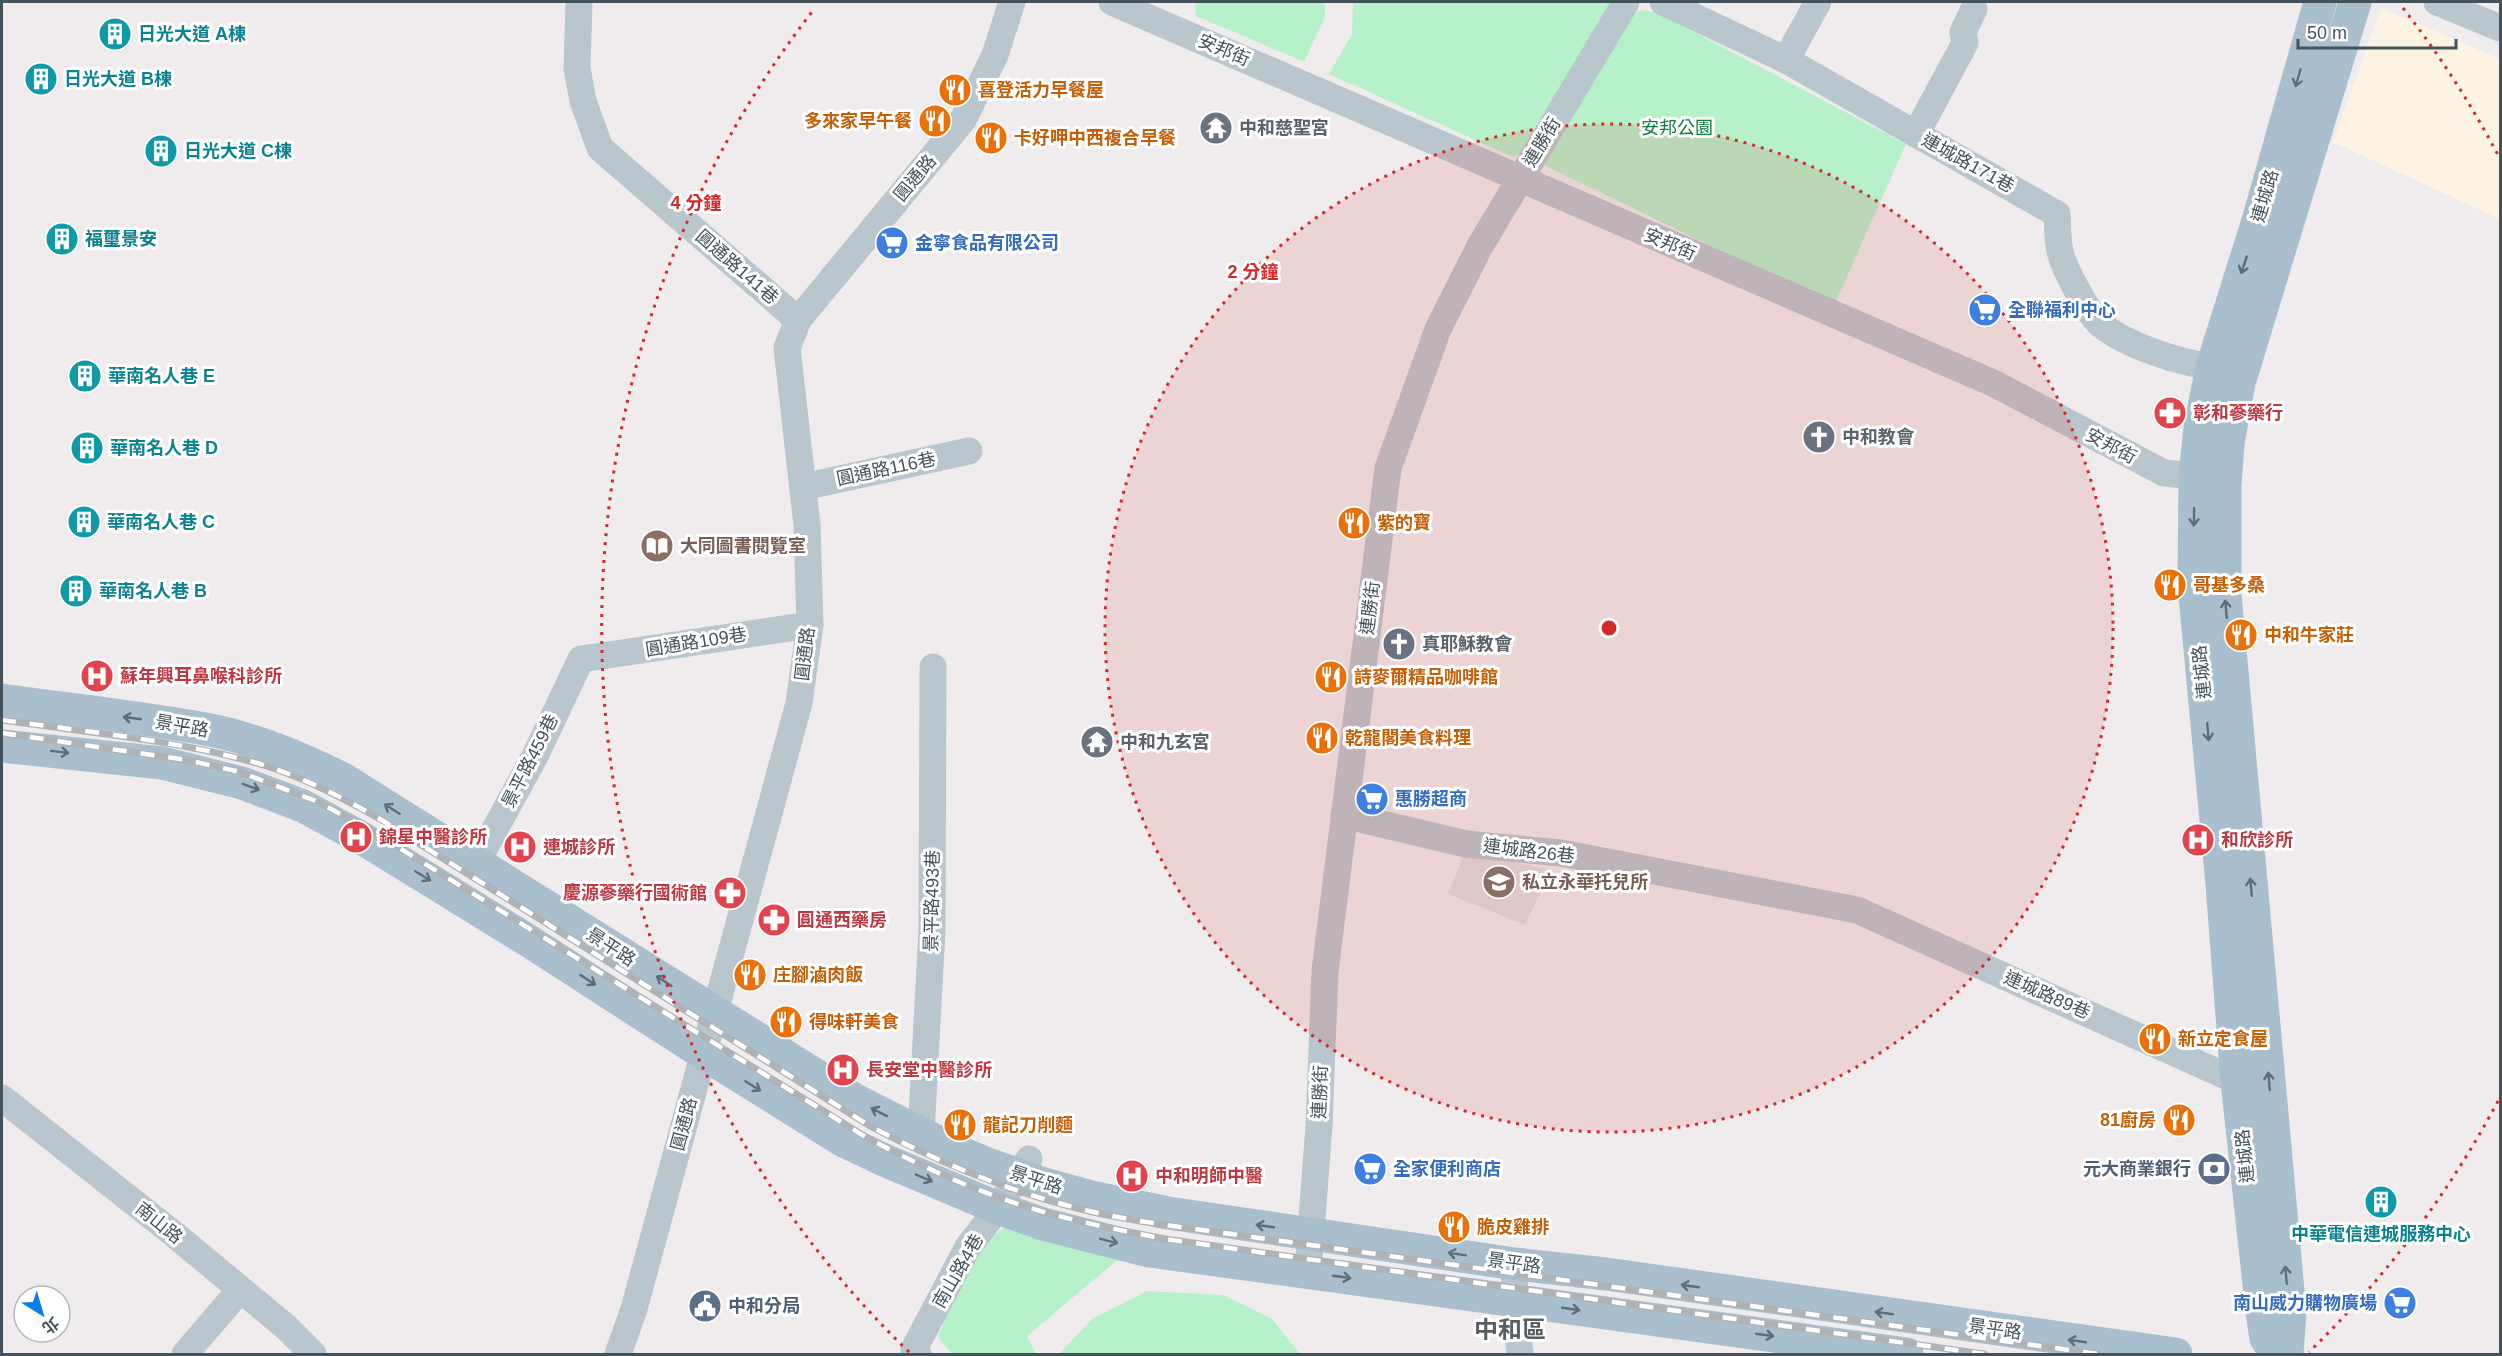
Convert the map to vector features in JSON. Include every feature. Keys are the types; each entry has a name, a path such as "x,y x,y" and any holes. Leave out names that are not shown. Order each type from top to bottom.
{"main road":[{"name":"連城路","path":"2287,1354 2290,1313 2225,594 2210,481 2200,428 2211,367 2258,221 2320,2"},
{"name":"連城路","path":"2276,1354 2266,1338 2262,1312 2237,1081 2222,884 2194,585 2210,481 2228,443 2239,383 2355,2"},
{"name":"景平路","path":"2,700 212,730 306,761 343,779 857,1101 954,1150 1024,1167 1090,1197 1168,1213 1311,1232 1515,1264 1606,1274 2176,1354"},
{"name":"景平路","path":"2,746 162,764 198,771 242,783 303,806 360,837 522,937 842,1140 998,1208 1043,1224 1149,1251 1906,1354"}],"street":[{"name":"圓通路141巷","path":"579,2 577,68 583,101 600,148 798,320"},
{"name":"圓通路","path":"618,1354 634,1309 704,1054 713,1012 799,704 810,625 807,525 787,348 798,320 963,120 995,55 1012,2"},
{"name":"安邦街","path":"1112,2 1993,383 2164,473 2210,481"},
{"name":"連勝街","path":"1308,1273 1325,970 1388,468 1438,329 1480,246 1626,2"},
{"name":"連城路171巷","path":"1663,2 1786,60 2057,214 2060,252 2075,288 2099,323 2131,342 2192,364 2211,367"},
{"path":"1786,60 1818,2"},
{"path":"2437,2 2500,28"},
{"path":"1916,134 1965,43 1963,32 1974,9"},
{"name":"圓通路116巷","path":"803,487 969,451"},
{"name":"圓通路109巷","path":"581,659 810,625"},
{"name":"景平路459巷","path":"477,862 536,754 581,659"},
{"name":"景平路493巷","path":"921,1134 932,930 933,667"},
{"name":"連城路26巷","path":"1344,815 1466,844 1561,853 1857,910"},
{"name":"連城路89巷","path":"1857,910 2237,1081"},
{"name":"南山路","path":"2,1098 175,1235 286,1327 313,1354"},
{"name":"南山路4巷","path":"918,1354 914,1349 968,1248 998,1208 1024,1167"},
{"path":"1515,1264 1514,1301 1520,1354"},
{"path":"185,1354 240,1290"}],"shaded area":[{"path":"2381,8 2500,59 2500,219 2333,142"},
{"name":"私立永華托兒所","path":"1465,852 1551,870 1525,925 1448,894"}],"green space":[{"path":"1195,2 1325,2 1325,17 1304,62 1196,16"},
{"path":"1353,2 1613,2 1521,154 1513,157 1329,74 1352,34"},
{"name":"安邦公園","path":"1640,10 1656,12 1906,144 1834,306 1544,165 1629,16"},
{"path":"1006,1225 1121,1257 1027,1336 1036,1354 952,1354 938,1337 967,1261"},
{"path":"1147,1291 1223,1295 1272,1319 1300,1354 1059,1354 1093,1318"}],"railway":[{"path":"2,720 122,736 213,752 260,764 313,784 380,819 870,1126 977,1176 1060,1204 1166,1225 2098,1354"},
{"path":"2,733 187,760 240,772 316,801 372,831 864,1136 944,1175 1027,1207 1078,1221 1165,1239 1984,1354"}],"place":[{"name":"日光大道 A棟","path":"115,34"},
{"name":"日光大道 B棟","path":"41,79"},
{"name":"喜登活力早餐屋","path":"955,90"},
{"name":"多來家早午餐","path":"935,121"},
{"name":"中和慈聖宮","path":"1216,128"},
{"name":"卡好呷中西複合早餐","path":"991,138"},
{"name":"日光大道 C棟","path":"161,151"},
{"name":"福璽景安","path":"62,239"},
{"name":"金寧食品有限公司","path":"892,243"},
{"name":"全聯福利中心","path":"1985,310"},
{"name":"華南名人巷 E","path":"85,376"},
{"name":"彰和蔘藥行","path":"2170,413"},
{"name":"中和教會","path":"1819,437"},
{"name":"華南名人巷 D","path":"87,448"},
{"name":"華南名人巷 C","path":"84,522"},
{"name":"紫的寶","path":"1354,523"},
{"name":"大同圖書閱覽室","path":"657,546"},
{"name":"哥基多桑","path":"2170,585"},
{"name":"華南名人巷 B","path":"76,591"},
{"name":"中和牛家莊","path":"2241,635"},
{"name":"真耶穌教會","path":"1399,644"},
{"name":"蘇年興耳鼻喉科診所","path":"97,676"},
{"name":"詩麥爾精品咖啡館","path":"1331,677"},
{"name":"乾龍閣美食料理","path":"1322,738"},
{"name":"中和九玄宮","path":"1097,742"},
{"name":"惠勝超商","path":"1372,799"},
{"name":"錦星中醫診所","path":"356,837"},
{"name":"和欣診所","path":"2198,840"},
{"name":"連城診所","path":"520,847"},
{"name":"私立永華托兒所","path":"1499,882"},
{"name":"慶源蔘藥行國術館","path":"730,893"},
{"name":"圓通西藥房","path":"774,920"},
{"name":"庄腳滷肉飯","path":"750,975"},
{"name":"得味軒美食","path":"786,1022"},
{"name":"新立定食屋","path":"2155,1039"},
{"name":"長安堂中醫診所","path":"843,1070"},
{"name":"81廚房","path":"2179,1120"},
{"name":"龍記刀削麵","path":"960,1125"},
{"name":"全家便利商店","path":"1370,1169"},
{"name":"元大商業銀行","path":"2214,1169"},
{"name":"中和明師中醫","path":"1132,1176"},
{"name":"中華電信連城服務中心","path":"2381,1202"},
{"name":"脆皮雞排","path":"1454,1227"},
{"name":"南山威力購物廣場","path":"2400,1303"},
{"name":"中和分局","path":"705,1306"}],"district":[{"name":"中和區","path":"1510,1330"}]}
